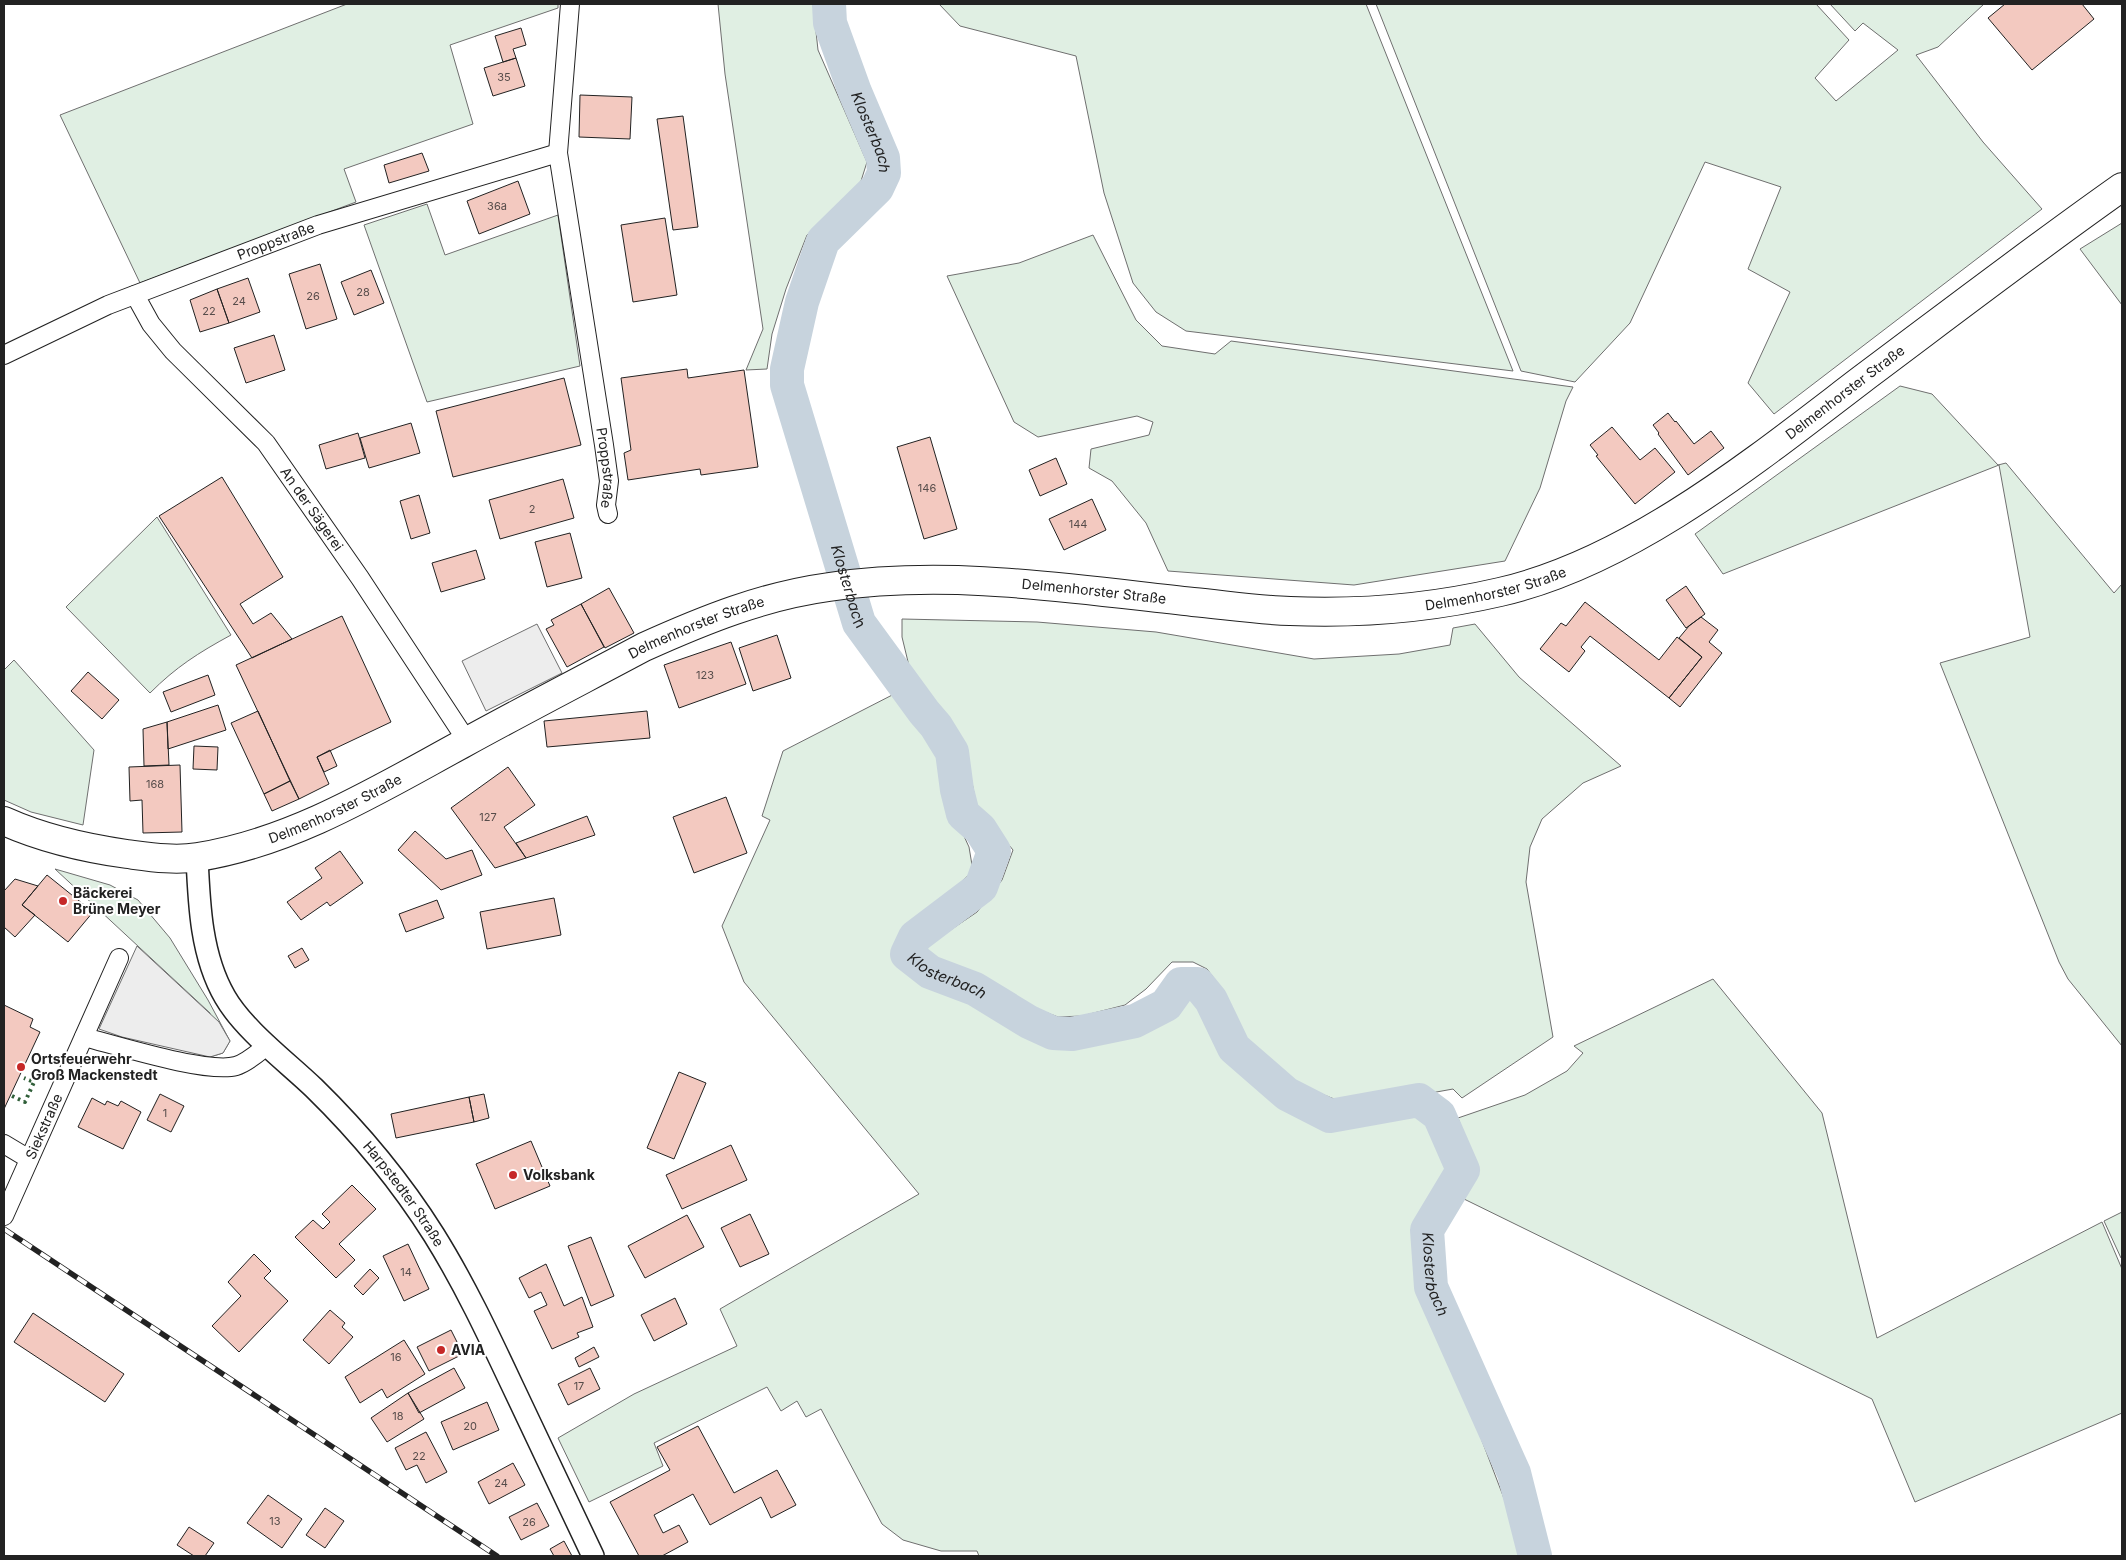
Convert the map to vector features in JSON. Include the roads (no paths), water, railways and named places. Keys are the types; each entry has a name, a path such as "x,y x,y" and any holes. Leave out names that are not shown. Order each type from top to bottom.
{"main road":[{"name":"Delmenhorster Straße","path":"4,821 50,839 88,848 158,858 197,857 233,850 328,814 368,795 644,647 683,629 744,606 831,586 915,581 969,581 1047,586 1285,611 1342,612 1428,605 1501,592 1527,585 1590,560 1629,541 1695,501 1763,455 2018,261 2122,187"}],"street":[{"name":"Proppstraße","path":"570,4 558,153 609,481 606,505 608,514"},
{"name":"Proppstraße","path":"4,355 108,305 318,225 558,153"},
{"name":"An der Sägerei","path":"135,295 151,324 173,351 266,443 364,585 467,741"},
{"name":"Harpstedter Straße","path":"197,857 201,915 212,969 225,998 234,1011 336,1110 375,1153 408,1195 431,1230 486,1330 593,1556"},
{"name":"Siekstraße","path":"4,1216 120,958"},
{"path":"84,1037 185,1062 212,1066 236,1066 268,1045"},
{"path":"4,1144 29,1160"}],"waterway":[{"name":"Klosterbach","path":"829,4 830,23 855,92 883,158 884,173 877,188 823,241 802,302 787,369 787,385 859,623 936,726 952,752 957,790 963,814 980,829 994,851 981,887 915,937 907,954 930,972 975,989 1029,1022 1053,1033 1072,1034 1135,1021 1166,1005 1181,984 1198,984 1211,1000 1234,1048 1287,1094 1330,1116 1419,1100 1439,1115 1463,1170 1427,1230 1431,1287 1514,1473 1535,1556"}],"railway":[{"path":"4,1229 497,1556"}],"place":[{"name":"Bäckerei Brüne Meyer","path":"63,901"},
{"name":"Ortsfeuerwehr Groß Mackenstedt","path":"21,1067"},
{"name":"Volksbank","path":"513,1175"},
{"name":"AVIA","path":"441,1350"}]}
